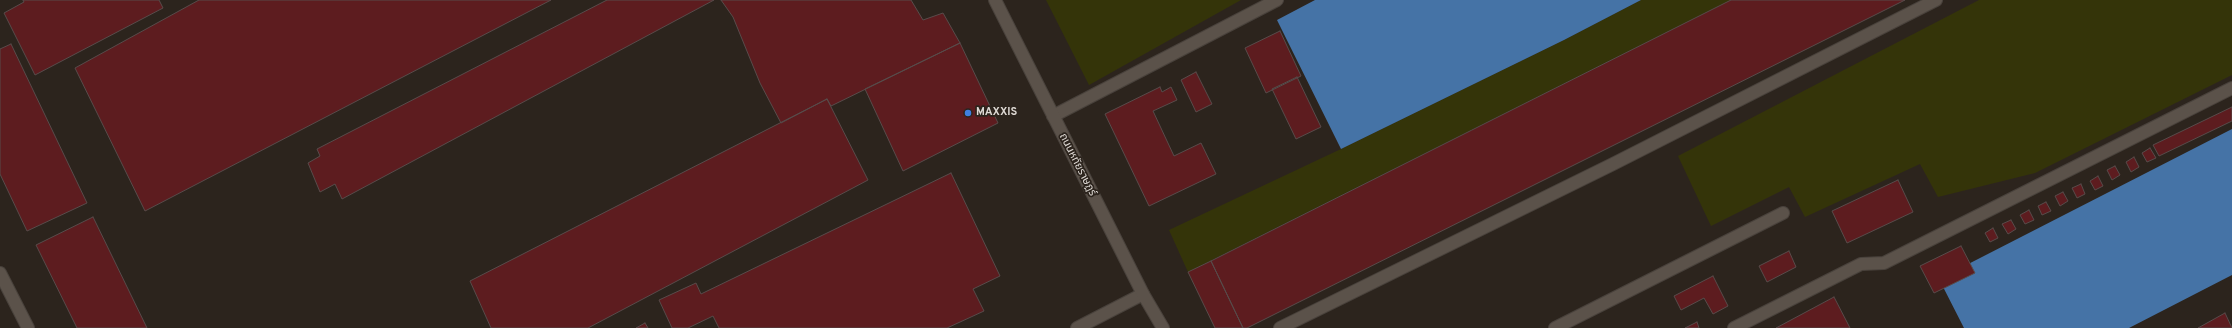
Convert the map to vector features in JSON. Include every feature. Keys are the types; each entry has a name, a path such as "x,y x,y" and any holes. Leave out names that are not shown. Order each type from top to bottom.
{"street":[{"name":"ถนนหทัยราษฎร์","path":"995,0 1143,294 1163,328"},
{"path":"1053,116 1276,0"},
{"path":"1280,328 1612,164 1936,0"},
{"path":"1734,328 1862,264 1884,264 2232,88"},
{"path":"1555,328 1783,212"},
{"path":"0,273 28,328"},
{"path":"1077,328 1143,294"}],"shaded area":[{"path":"1046,0 1241,0 1089,85"},
{"path":"1641,0 1731,0 1188,272 1169,230 1341,149 1564,40"},
{"path":"1979,0 2232,0 2232,75 2035,173 1938,197 1920,164 1805,217 1789,187 1711,226 1678,156"}],"water":[{"path":"1315,0 1641,0 1564,40 1341,149 1277,20"},
{"path":"2232,129 2232,275 2129,328 1964,328 1939,279"}],"building":[{"path":"23,0 159,0 163,8 35,75 4,13 24,2"},
{"path":"199,0 551,0 145,211 75,68"},
{"path":"607,0 714,0 342,199 335,184 320,192 308,163 320,156 317,149"},
{"path":"721,0 911,0 923,20 943,13 960,43 831,106 827,99 781,123 760,83 733,17"},
{"path":"1731,0 1905,0 1247,328 1243,328 1211,261"},
{"path":"1280,31 1301,76 1266,93 1245,48"},
{"path":"960,43 998,123 903,171 865,89"},
{"path":"11,44 87,203 27,231 0,174 0,49"},
{"path":"1196,72 1212,104 1196,112 1181,80"},
{"path":"1297,77 1321,127 1296,139 1272,89"},
{"path":"1160,87 1162,92 1171,87 1177,100 1153,111 1174,156 1201,143 1216,174 1149,206 1105,114"},
{"path":"827,99 868,180 588,328 491,328 470,281"},
{"path":"2232,107 2232,121 2159,156 2153,145"},
{"path":"2150,148 2156,158 2147,162 2142,153"},
{"path":"2134,157 2139,167 2131,172 2126,162"},
{"path":"2115,166 2120,175 2112,180 2107,170"},
{"path":"951,173 1000,276 973,289 984,311 947,328 719,328 713,316 688,328 672,328 659,300 696,283 701,294"},
{"path":"2098,176 2103,186 2095,190 2090,181"},
{"path":"1898,180 1913,212 1847,243 1832,211"},
{"path":"2081,184 2085,194 2077,198 2072,188"},
{"path":"2063,192 2068,201 2060,206 2055,196"},
{"path":"2046,202 2051,211 2042,215 2038,206"},
{"path":"2029,210 2034,220 2025,224 2020,215"},
{"path":"93,217 147,328 77,328 36,245"},
{"path":"2011,220 2016,229 2008,234 2002,224"},
{"path":"1993,228 1998,238 1990,242 1985,233"},
{"path":"1961,246 1975,273 1934,293 1920,266"},
{"path":"1789,251 1796,267 1767,282 1759,266"},
{"path":"1211,261 1243,328 1215,328 1188,272"},
{"path":"1713,276 1728,306 1713,314 1704,298 1681,310 1674,296"},
{"path":"1834,297 1850,328 1776,328"},
{"path":"2225,313 2232,328 2198,328"},
{"path":"1697,322 1699,328 1685,328"},
{"path":"645,323 648,328 636,328"}],"place":[{"name":"MAXXIS","path":"968,113"}]}
